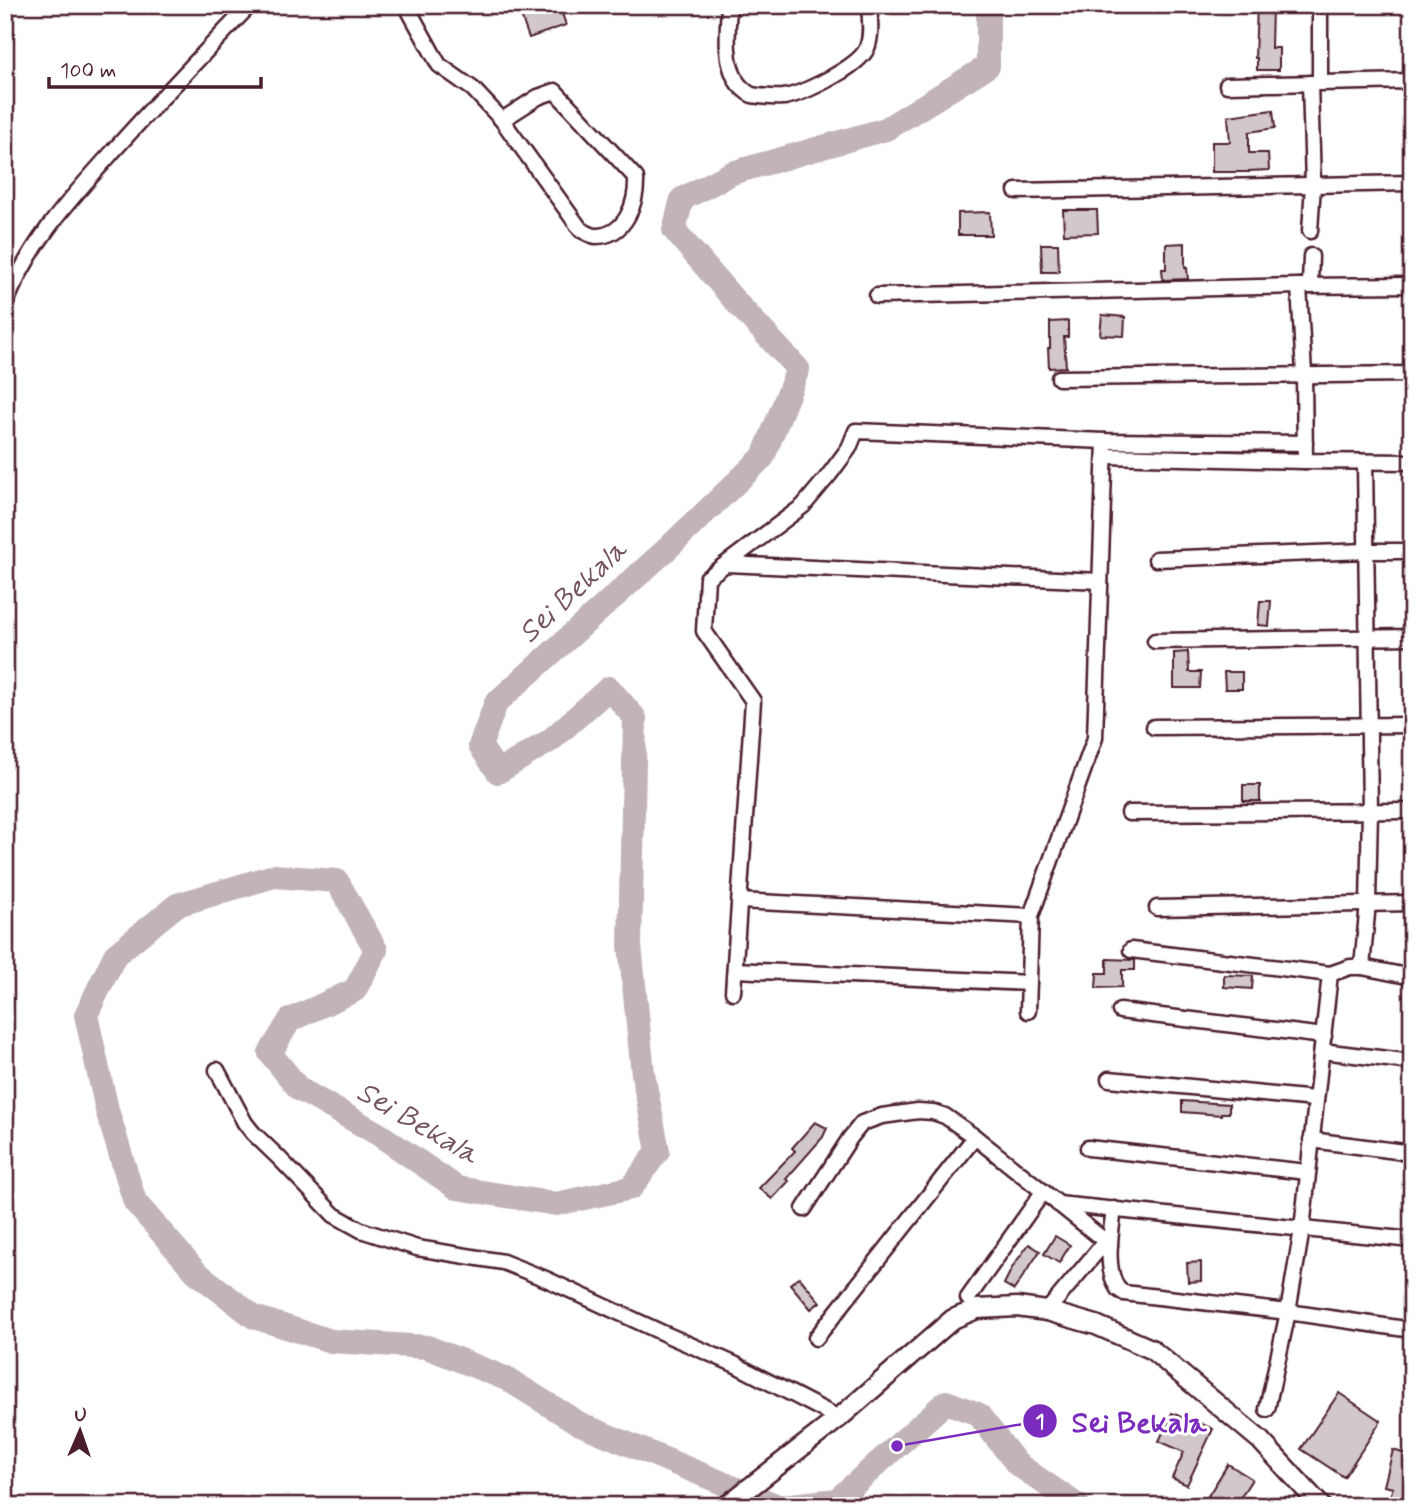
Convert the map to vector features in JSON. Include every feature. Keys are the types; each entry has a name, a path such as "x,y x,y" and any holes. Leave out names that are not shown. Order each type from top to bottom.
{"main road":[{"path":"726,1506 839,1418 953,1319 978,1310 1017,1307 1047,1311 1096,1325 1151,1349 1260,1440 1321,1506"}],"street":[{"path":"5,305 16,278 37,242 58,214 140,121 250,5"},
{"path":"406,5 439,65 472,89 502,120 581,230 594,236 610,233 628,218 636,191 636,178 555,92 538,97 502,120"},
{"path":"729,5 730,62 736,83 751,94 784,97 823,83 849,67 867,50 871,24 869,5"},
{"path":"1310,230 1320,5"},
{"path":"1227,85 1412,81"},
{"path":"1016,191 1412,183"},
{"path":"1305,461 1305,286 1311,256"},
{"path":"877,296 1412,285"},
{"path":"1059,377 1412,373"},
{"path":"733,992 753,701 704,631 707,578 803,506 849,448 856,430 1262,460 1412,462"},
{"path":"1261,443 1262,460"},
{"path":"1105,449 1305,443"},
{"path":"1028,1012 1031,916 1095,738 1105,449"},
{"path":"1362,967 1368,903 1370,810 1364,463"},
{"path":"1156,559 1412,551"},
{"path":"726,564 1100,581"},
{"path":"1156,641 1412,637"},
{"path":"1154,727 1412,725"},
{"path":"1129,813 1412,811"},
{"path":"740,901 1031,916"},
{"path":"1157,908 1412,903"},
{"path":"1131,950 1330,975 1350,967 1362,967 1412,976"},
{"path":"735,970 1029,983"},
{"path":"1267,1409 1302,1229 1330,975"},
{"path":"1120,1011 1323,1043 1412,1062"},
{"path":"217,1070 253,1133 334,1215 361,1230 417,1248 503,1262 546,1279 734,1364 839,1418"},
{"path":"1109,1079 1315,1099"},
{"path":"804,1209 862,1123 881,1116 918,1111 933,1112 945,1116 975,1137 1107,1243"},
{"path":"816,1338 975,1137"},
{"path":"1311,1140 1412,1153"},
{"path":"1088,1148 1307,1172"},
{"path":"968,1298 1043,1192"},
{"path":"1056,1203 1412,1240"},
{"path":"1114,1209 1107,1243 1114,1284 1125,1293 1412,1330"},
{"path":"1047,1311 1107,1243"}],"building":[{"path":"517,5 559,5 566,25 529,38"},
{"path":"1257,5 1272,5 1271,48 1279,48 1279,70 1257,70"},
{"path":"1273,110 1275,128 1249,132 1249,153 1268,153 1269,170 1212,172 1212,142 1230,142 1228,116"},
{"path":"1063,210 1097,210 1098,233 1064,234"},
{"path":"990,212 991,235 958,235 958,213"},
{"path":"1185,243 1188,279 1163,280 1166,244"},
{"path":"1041,244 1058,244 1059,272 1042,272"},
{"path":"1102,315 1125,317 1124,336 1100,335"},
{"path":"1068,321 1068,337 1064,337 1066,367 1049,368 1050,322"},
{"path":"1260,601 1271,601 1269,626 1258,625"},
{"path":"1188,652 1189,672 1201,672 1200,688 1174,688 1174,653"},
{"path":"1224,672 1242,672 1242,689 1225,689"},
{"path":"1243,785 1260,785 1260,801 1243,801"},
{"path":"1107,959 1135,960 1135,970 1122,970 1122,987 1096,988 1097,973 1107,973"},
{"path":"1224,975 1253,976 1252,989 1224,987"},
{"path":"1182,1101 1229,1104 1229,1113 1221,1115 1182,1112"},
{"path":"815,1122 827,1128 823,1137 772,1199 759,1188 795,1151 792,1148"},
{"path":"1055,1236 1070,1245 1059,1263 1044,1254"},
{"path":"1029,1244 1040,1251 1014,1290 1004,1284"},
{"path":"1201,1262 1201,1281 1188,1282 1187,1263"},
{"path":"799,1277 820,1302 811,1309 790,1284"},
{"path":"1339,1393 1381,1421 1344,1477 1301,1449"},
{"path":"1172,1413 1213,1429 1187,1485 1172,1478 1184,1452 1159,1441"},
{"path":"1393,1450 1412,1456 1412,1497 1408,1506 1386,1506 1393,1488 1384,1486"},
{"path":"1228,1464 1252,1479 1235,1506 1224,1506 1208,1496"}],"waterway":[{"name":"Sei Bekala","path":"778,1506 580,1424 507,1379 427,1347 331,1341 254,1317 196,1272 135,1202 107,1110 86,1015 115,955 177,905 274,876 337,881 376,950 355,990 290,1020 270,1053 299,1089 380,1135 457,1188 556,1204 631,1188 658,1151 643,1074 630,945 635,718 609,688 551,740 498,772 480,746 496,703 666,550 763,457 798,369 674,230 682,199 732,173 886,129 988,66 988,5"},
{"name":"Sei Bekala","path":"782,1506 837,1500 946,1402 978,1414 1017,1464 1078,1506"}],"place":[{"name":"Sei Bekala","path":"897,1446"}]}
